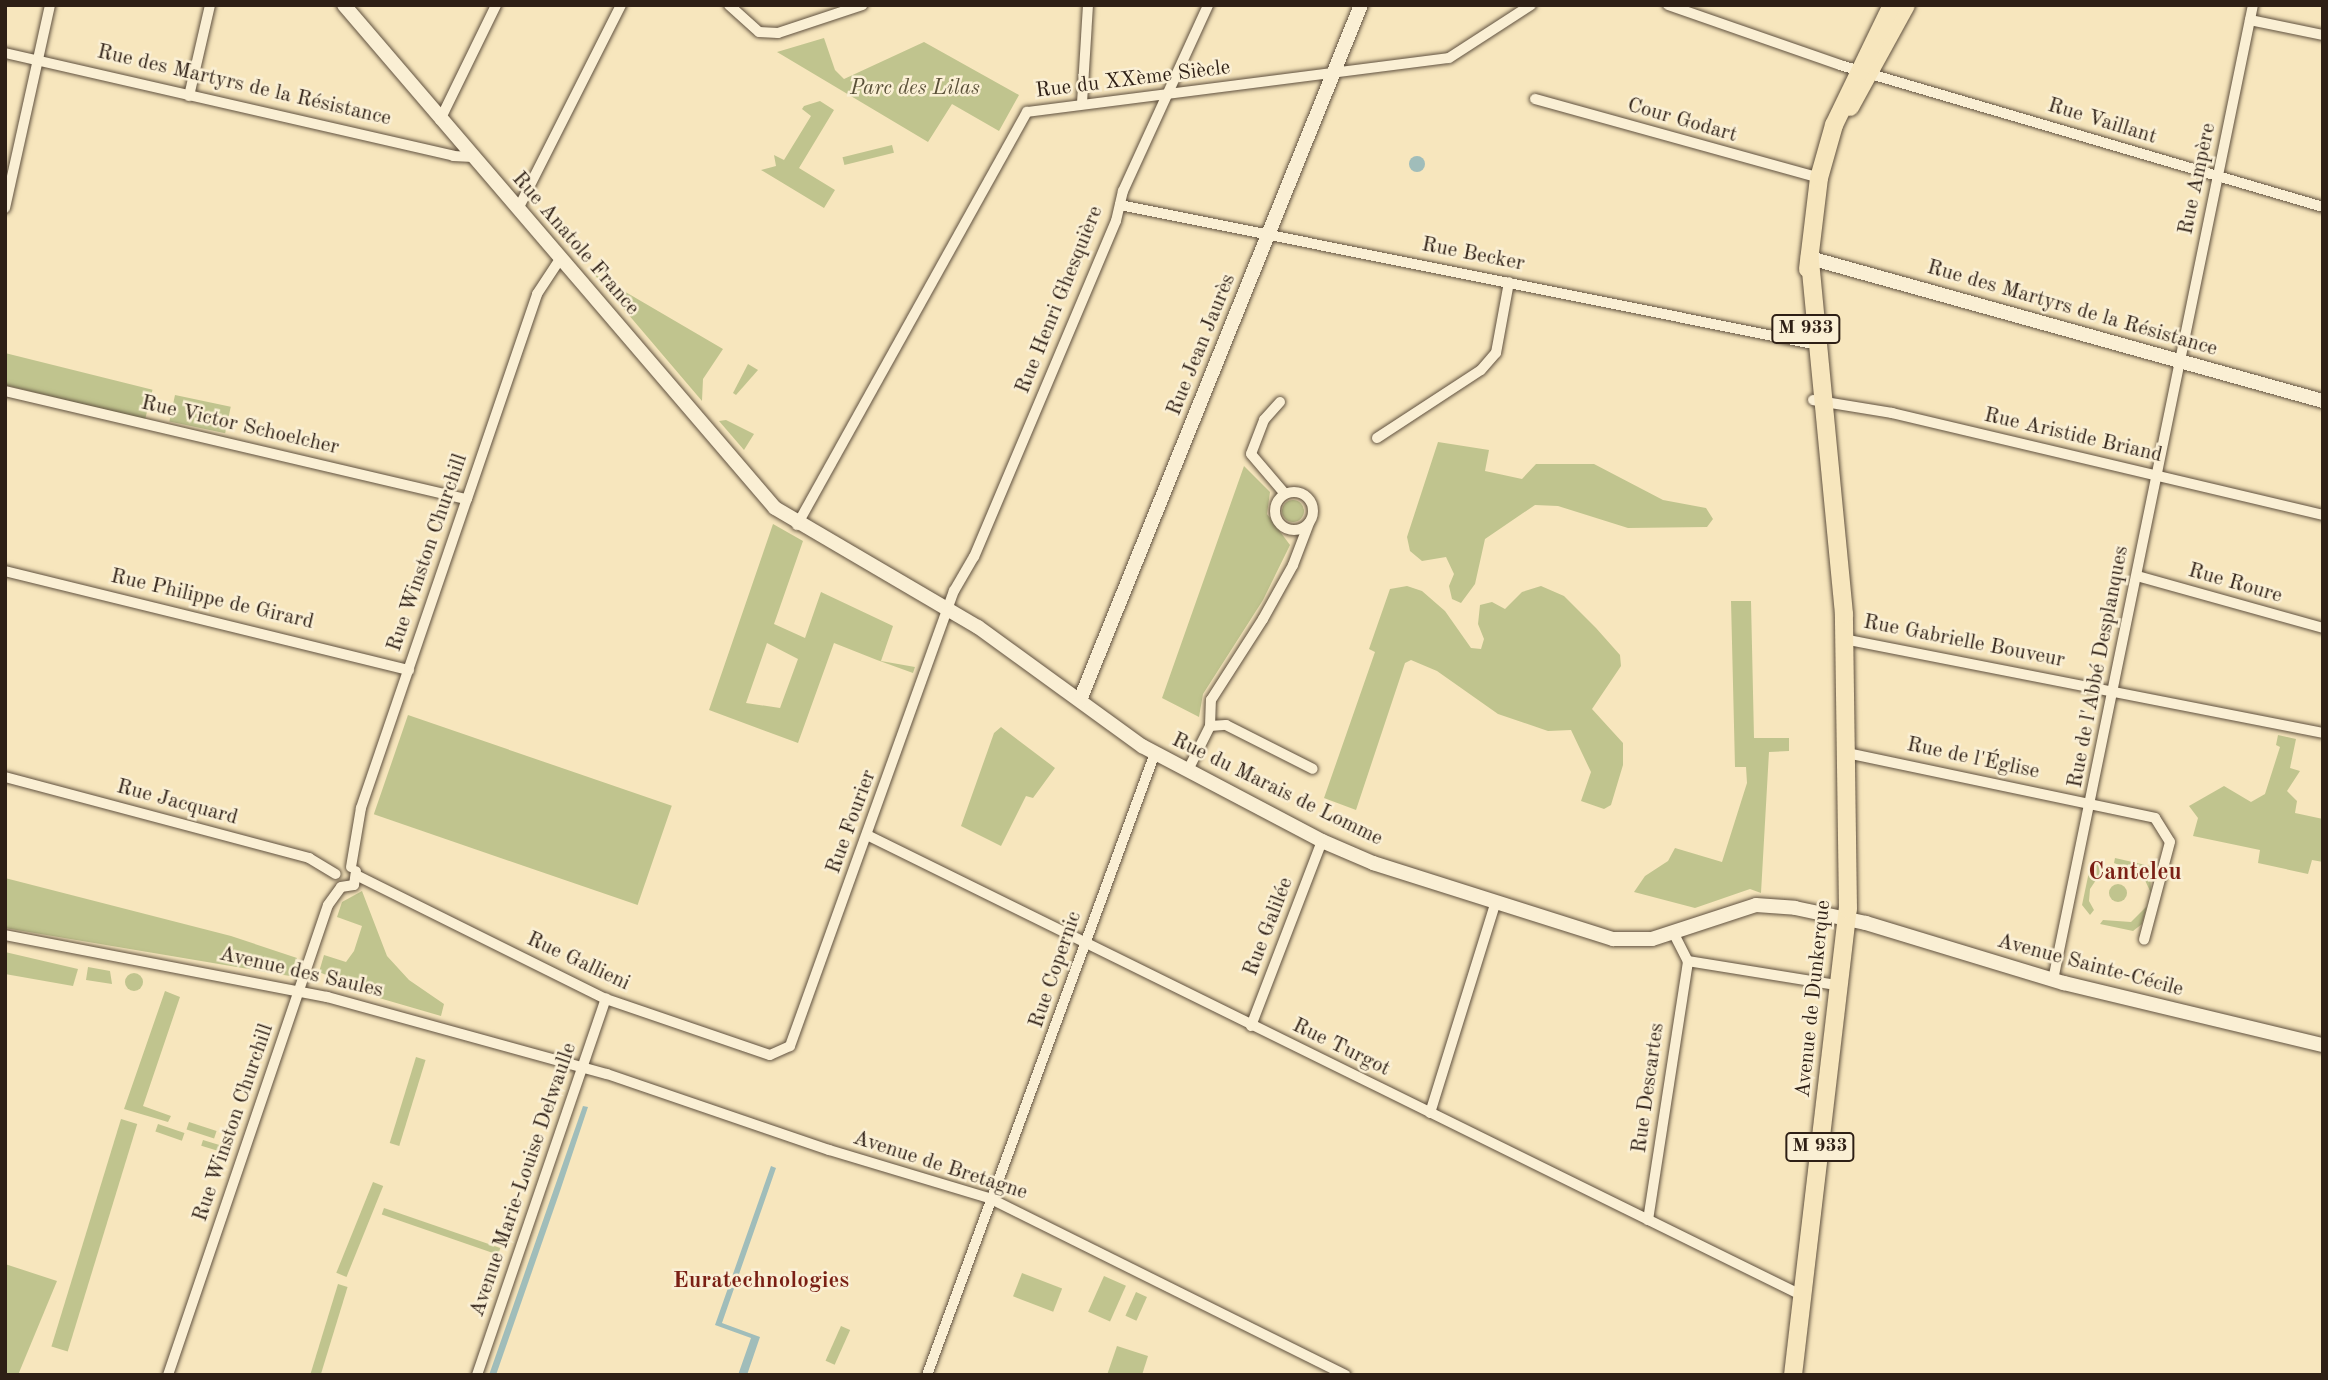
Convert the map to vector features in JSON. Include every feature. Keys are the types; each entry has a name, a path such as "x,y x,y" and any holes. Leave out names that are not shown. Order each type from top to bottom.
{"main road":[{"name":"Avenue de Dunkerque","path":"1793,1375 1799,1294 1842,986 1848,919 1844,639 1834,500 1812,344 1810,258 1819,178 1831,136 1864,71 1892,5"},
{"name":"Avenue de Dunkerque","path":"1864,71 1906,5"}],"street":[{"path":"5,208 50,5"},
{"path":"189,96 210,5"},
{"name":"Rue Anatole France","path":"344,5 775,508"},
{"path":"440,120 496,5"},
{"path":"518,209 621,5"},
{"path":"729,5 759,32 778,33 862,5"},
{"path":"1082,103 1087,5"},
{"name":"Rue Henri Ghesquière","path":"947,610 974,557 1120,205 1208,5"},
{"name":"Rue Jean Jaurès","path":"1080,699 1361,5"},
{"name":"Rue du XXème Siècle","path":"797,525 1022,117 1032,110 1082,103 1333,75 1449,58 1531,5"},
{"name":"Rue Vaillant","path":"1668,5 1864,71 2323,207"},
{"name":"Rue Ampère","path":"2179,361 2253,5"},
{"path":"2250,20 2323,36"},
{"name":"Rue des Martyrs de la Résistance","path":"5,53 453,156 473,157"},
{"name":"Cour Godart","path":"1535,99 1819,178"},
{"name":"Rue Becker","path":"1120,205 1812,344"},
{"name":"Rue des Martyrs de la Résistance","path":"1810,258 2323,401"},
{"name":"Rue Winston Churchill","path":"354,871 361,808 543,280 560,259"},
{"path":"1377,438 1481,370 1496,352 1509,282"},
{"name":"Rue de l'Abbé Desplanques","path":"2053,980 2091,804 2179,361"},
{"name":"Rue Victor Schoelcher","path":"5,391 467,499"},
{"name":"Rue Aristide Briand","path":"1818,399 2323,515"},
{"path":"1280,402 1264,420 1251,454 1285,494"},
{"path":"1188,770 1210,726 1211,700 1263,619 1293,565 1309,523 1313,511 1309,499 1298,493 1285,494"},
{"path":"1285,494 1275,509 1281,525 1298,530 1309,523"},
{"name":"Rue du Marais de Lomme","path":"775,508 797,525 947,610 1155,753 1322,841 1495,904 1627,942 1673,932"},
{"name":"Rue Philippe de Girard","path":"5,571 409,670"},
{"name":"Rue Roure","path":"2137,576 2323,628"},
{"name":"Rue Fourier","path":"790,1046 947,610"},
{"name":"Rue Gabrielle Bouveur","path":"1844,639 2323,733"},
{"path":"1210,726 1226,724 1313,769"},
{"name":"Rue Copernic","path":"927,1375 989,1198 1086,945 1155,753"},
{"name":"Rue de l'Église","path":"1847,753 2155,818 2170,842 2144,940"},
{"name":"Rue Jacquard","path":"5,777 309,858 335,874"},
{"name":"Rue Turgot","path":"867,835 1799,1294"},
{"name":"Rue Galilée","path":"1251,1026 1322,841"},
{"path":"340,868 354,871 351,887 341,887 335,874 340,868"},
{"name":"Rue Gallieni","path":"354,871 606,999 770,1055 790,1046"},
{"name":"Rue Winston Churchill","path":"168,1375 328,905 341,887"},
{"path":"1430,1113 1495,904"},
{"name":"Avenue Sainte-Cécile","path":"1673,932 1756,905 1848,919 2053,980 2323,1045"},
{"path":"1673,932 1688,961 1842,986"},
{"name":"Avenue des Saules","path":"5,935 300,990 583,1067"},
{"name":"Rue Descartes","path":"1648,1220 1688,961"},
{"name":"Avenue Marie-Louise Delwaulle","path":"477,1375 606,999"},
{"name":"Avenue de Bretagne","path":"583,1067 989,1198 1345,1375"}],"green space":[{"name":"Parc des Lilas","path":"824,38 835,70 844,79 924,42 1019,95 999,131 952,104 928,142 777,52"},
{"path":"820,101 834,110 799,168 835,190 824,208 761,170 776,166 774,155 784,160 811,116 802,109"},
{"path":"892,145 894,153 844,165 843,157"},
{"path":"593,273 723,349 703,379 702,401"},
{"path":"5,353 152,390 145,420 5,385"},
{"path":"748,364 758,370 736,395 733,393"},
{"path":"175,395 231,407 225,433 169,421"},
{"path":"726,420 754,434 744,450 719,421"},
{"path":"1438,442 1489,450 1485,471 1522,479 1536,464 1594,464 1663,500 1706,508 1713,519 1707,527 1628,528 1558,506 1535,505 1485,539 1475,584 1461,603 1452,599 1449,586 1454,574 1446,557 1422,561 1410,551 1407,537"},
{"path":"1244,466 1270,492 1267,514 1290,545 1263,600 1203,694 1199,717 1162,698"},
{"path":"1293,500 1301,503 1304,511 1301,519 1293,522 1285,519 1282,511 1285,503"},
{"path":"773,524 803,541 774,624 805,638 821,592 893,626 881,661 915,667 913,673 877,660 834,643 798,743 709,710","holes":["767,643 798,659 780,708 746,703"]},
{"path":"1407,586 1422,591 1445,611 1471,648 1481,649 1484,639 1478,624 1480,605 1492,602 1505,609 1522,592 1541,586 1564,596 1596,628 1620,655 1621,666 1592,709 1623,743 1623,765 1611,805 1604,809 1581,801 1591,772 1571,730 1548,731 1498,714 1437,671 1411,660 1405,663 1356,810 1324,798 1375,652 1369,649 1390,589"},
{"path":"1731,601 1751,601 1754,738 1789,738 1789,751 1769,752 1761,893 1750,889 1695,908 1634,892 1645,876 1668,861 1675,848 1722,862 1747,783 1746,767 1735,767"},
{"path":"408,715 672,806 638,905 374,814"},
{"path":"1001,727 1055,768 1033,798 1026,796 1001,846 961,826 994,733"},
{"path":"2278,735 2296,739 2290,768 2300,771 2287,791 2297,801 2295,813 2323,819 2323,862 2312,860 2308,874 2258,863 2260,850 2193,836 2198,818 2189,806 2224,786 2251,802 2265,794 2280,747 2276,745"},
{"path":"2115,858 2150,866 2151,893 2142,874 2114,863"},
{"path":"2102,862 2104,868 2090,889 2089,901 2094,910 2090,915 2082,905 2090,867"},
{"path":"5,878 231,936 297,958 290,976 5,928"},
{"path":"2114,884 2122,884 2127,893 2125,900 2114,902 2109,897 2109,889"},
{"path":"362,891 387,956 409,980 444,1004 441,1016 331,984 331,977 319,972 324,955 346,962 354,951 362,926 337,917 342,902"},
{"path":"2147,906 2142,924 2133,931 2100,924 2103,920 2131,922"},
{"path":"5,952 78,969 73,986 5,974"},
{"path":"88,967 110,971 112,984 86,980"},
{"path":"130,973 138,973 143,982 141,989 130,991 125,986 125,978"},
{"path":"165,991 180,997 143,1106 171,1116 168,1122 124,1109"},
{"path":"416,1057 426,1060 399,1146 390,1143"},
{"path":"121,1119 137,1124 68,1352 51,1347"},
{"path":"189,1122 217,1131 214,1139 187,1130"},
{"path":"158,1124 184,1133 182,1141 155,1132"},
{"path":"203,1140 232,1149 230,1155 201,1146"},
{"path":"373,1182 383,1186 346,1277 336,1273"},
{"path":"384,1208 500,1248 498,1255 382,1215"},
{"path":"5,1264 57,1281 18,1375 5,1375"},
{"path":"1022,1273 1062,1288 1053,1312 1013,1296"},
{"path":"1104,1276 1126,1286 1110,1321 1088,1312"},
{"path":"338,1284 348,1287 321,1375 310,1375"},
{"path":"1136,1292 1147,1297 1136,1321 1125,1316"},
{"path":"841,1326 850,1330 835,1365 826,1361"},
{"path":"1117,1346 1148,1356 1142,1375 1107,1375"}],"water":[{"path":"1414,156 1420,156 1425,164 1423,170 1414,172 1409,167 1409,161"},
{"path":"583,1106 588,1107 496,1375 489,1375"},
{"path":"771,1166 776,1168 722,1323 760,1337 747,1375 738,1375 751,1338 715,1325"}],"district":[{"name":"Canteleu","path":"2135,874"},
{"name":"Euratechnologies","path":"761,1281"}]}
